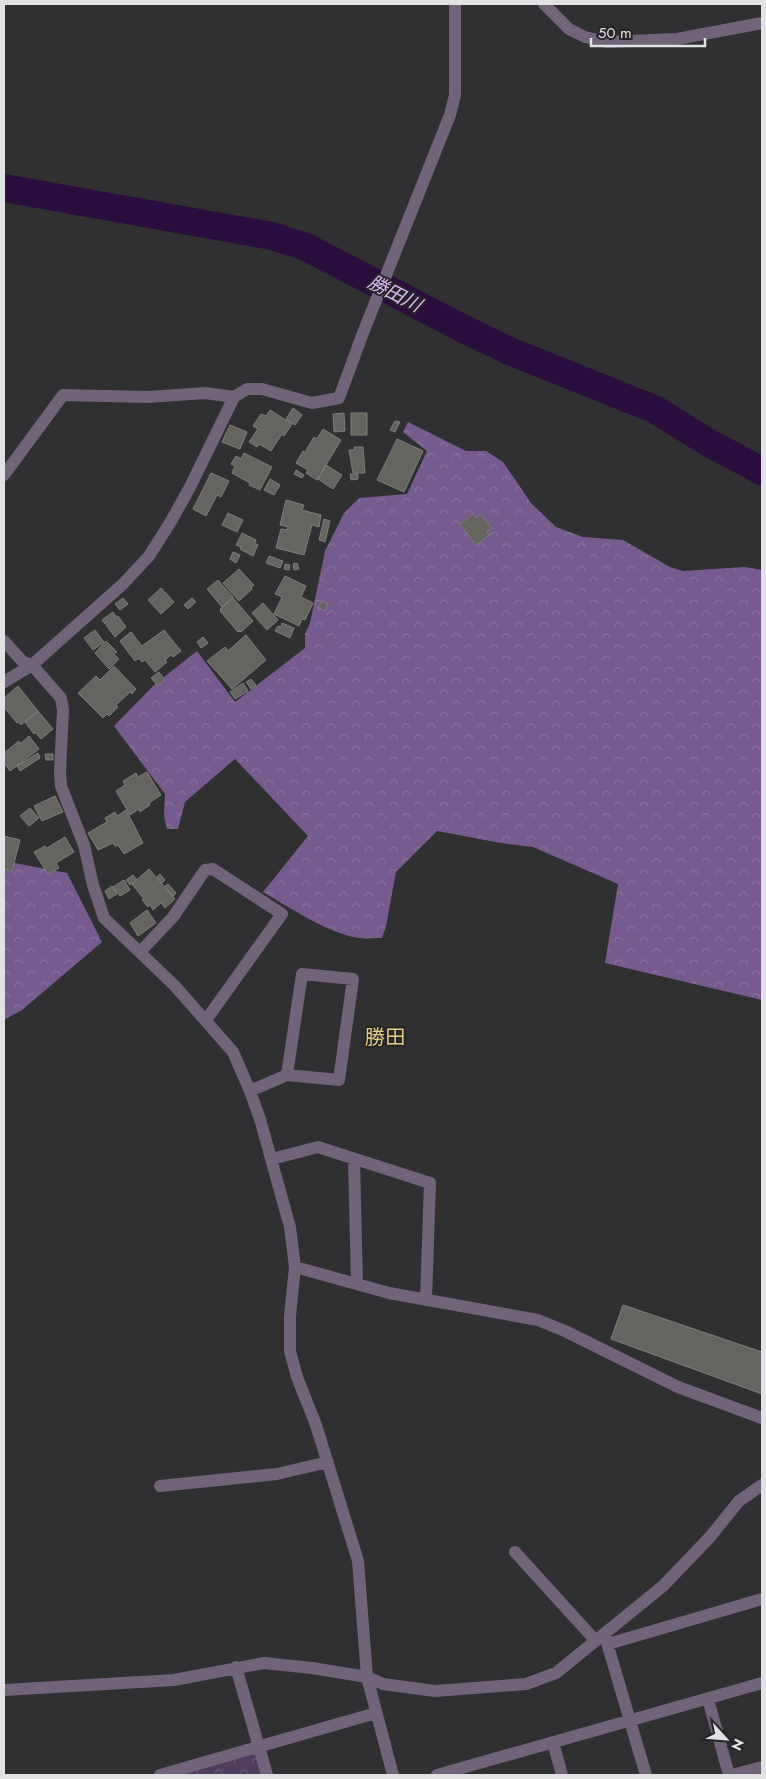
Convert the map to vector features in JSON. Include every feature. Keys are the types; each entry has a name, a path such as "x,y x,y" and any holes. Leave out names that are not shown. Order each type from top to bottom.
{"street":[{"path":"4,682 32,665 122,584 149,556 186,494 234,397 246,389 262,389 312,403 339,398 397,246 450,115 455,95 455,4"},
{"path":"544,4 569,29 585,37 607,42 677,39 762,23"},
{"path":"4,475 63,396 148,397 205,393 234,397"},
{"path":"4,641 23,662 32,665 61,698 64,710 60,770 61,786 84,845 98,903 104,918 175,986 206,1020 232,1052 250,1091 272,1159 290,1227 295,1267 290,1316 290,1351 297,1377 328,1462 358,1561 367,1677 393,1775"},
{"path":"140,952 173,917 205,870 213,869 282,914 206,1020"},
{"path":"250,1091 287,1075 339,1080 353,979 302,974 287,1075"},
{"path":"272,1159 318,1147 430,1183 426,1300"},
{"path":"354,1159 357,1284"},
{"path":"295,1267 426,1300 538,1320 565,1331 678,1386 762,1418"},
{"path":"160,1486 277,1474 328,1462"},
{"path":"4,1690 174,1680 264,1663 312,1668 367,1677 383,1684 435,1691 526,1684 556,1673 602,1639 664,1586 710,1537 739,1501 762,1485"},
{"path":"515,1552 602,1639 630,1720 646,1775"},
{"path":"602,1639 762,1599"},
{"path":"236,1668 267,1775"},
{"path":"437,1775 762,1683"},
{"path":"708,1699 731,1775 762,1766"},
{"path":"160,1775 376,1713"},
{"path":"553,1742 562,1775"}],"green space":[{"path":"408,422 466,451 486,451 503,462 531,503 556,527 583,537 623,540 670,567 683,571 745,567 762,570 762,1000 605,963 618,884 533,847 437,831 396,872 382,938 359,938 322,926 263,892 308,836 235,759 185,802 178,829 167,829 164,816 165,794 114,726 154,685 197,651 235,702 305,648 305,634 310,623 325,551 344,513 359,498 407,494 427,451 403,432"},
{"path":"4,861 67,873 102,942 22,1010 4,1020"},
{"path":"256,1754 262,1775 182,1775"}],"building":[{"path":"293,408 302,415 295,425 286,419"},
{"path":"270,410 292,424 284,436 282,434 271,451 259,444 257,447 249,442 258,429 253,426 261,414 266,416"},
{"path":"344,413 345,431 334,432 333,414"},
{"path":"351,413 367,413 367,435 351,435"},
{"path":"395,421 400,422 395,432 390,430"},
{"path":"230,425 247,432 240,449 222,442"},
{"path":"323,429 341,440 317,480 306,473 308,470 296,463 314,437 317,439"},
{"path":"397,439 423,451 404,492 377,480"},
{"path":"354,447 363,447 365,473 353,473 349,450 354,450"},
{"path":"244,453 272,467 260,490 232,473 235,466 231,464 236,456 241,459"},
{"path":"326,465 342,475 333,489 318,479"},
{"path":"296,470 304,475 302,478 294,474"},
{"path":"211,473 229,481 221,497 217,495 206,516 193,509"},
{"path":"350,474 358,474 358,479 351,480"},
{"path":"270,479 280,485 274,495 264,490"},
{"path":"286,500 304,505 302,510 321,515 319,527 312,525 304,555 276,548 281,529 287,530 288,527 280,525"},
{"path":"228,513 243,520 237,532 222,525"},
{"path":"473,514 476,518 481,514 491,528 487,532 489,535 476,545 460,524"},
{"path":"324,519 330,521 325,542 319,540"},
{"path":"242,533 256,540 255,543 258,545 253,556 236,545"},
{"path":"233,552 240,555 236,563 230,559"},
{"path":"269,556 283,561 280,568 266,563"},
{"path":"297,563 299,569 294,570 293,564"},
{"path":"285,564 290,565 289,570 284,569"},
{"path":"239,569 254,585 239,601 223,583"},
{"path":"285,576 306,586 301,597 313,603 305,620 302,619 299,626 274,614 282,597 275,594"},
{"path":"218,580 233,597 222,607 207,589"},
{"path":"161,588 174,602 161,614 148,600"},
{"path":"123,598 128,604 120,610 115,604"},
{"path":"192,598 196,602 188,609 184,605"},
{"path":"233,598 253,621 241,632 238,632 220,611"},
{"path":"322,601 328,604 325,611 318,608"},
{"path":"263,603 278,620 267,630 252,613"},
{"path":"113,612 116,616 105,624 102,620"},
{"path":"118,616 126,627 115,637 106,625"},
{"path":"282,623 294,628 290,638 275,631 278,626 281,627"},
{"path":"95,630 104,642 93,650 84,638"},
{"path":"164,630 181,651 173,657 171,655 165,660 167,662 155,672 145,660 142,662 139,658 135,661 120,641 131,632 142,646"},
{"path":"246,635 266,660 232,689 207,661 225,647 228,651"},
{"path":"203,637 208,643 201,648 197,642"},
{"path":"106,641 117,652 114,654 119,659 109,669 95,653"},
{"path":"114,666 136,689 116,705 118,707 109,716 107,714 103,718 78,693 96,676 100,680"},
{"path":"159,672 165,680 158,686 151,678"},
{"path":"251,679 256,685 251,689 246,682"},
{"path":"243,683 248,691 235,699 230,692"},
{"path":"18,686 38,711 21,725 18,721 17,723 4,707 4,698"},
{"path":"38,711 53,729 41,739 35,732 34,734 25,722"},
{"path":"29,736 39,749 10,771 4,763 4,753 19,741 20,744"},
{"path":"38,753 40,758 20,771 17,766"},
{"path":"45,754 53,754 53,760 46,760"},
{"path":"147,772 161,795 140,812 139,809 130,815 116,791 125,785 123,781 136,773 138,777"},
{"path":"55,796 63,812 42,821 34,806"},
{"path":"30,808 39,818 29,826 20,816"},
{"path":"126,810 143,843 124,854 118,845 115,846 113,843 98,850 88,833 107,822 105,818 115,812 117,816"},
{"path":"4,836 20,840 12,871 4,869"},
{"path":"65,837 74,852 56,863 59,868 48,874 34,852 45,846 47,848"},
{"path":"149,869 175,899 165,908 161,903 153,910 150,905 148,907 132,884"},
{"path":"160,874 165,880 162,883 157,877"},
{"path":"133,875 137,880 130,885 126,880"},
{"path":"124,880 130,890 120,896 113,887"},
{"path":"168,884 176,893 173,896 165,886"},
{"path":"112,886 117,894 109,899 105,891"},
{"path":"147,910 156,923 138,936 130,923"},
{"path":"623,1305 762,1352 762,1394 611,1339"}],"waterway":[{"name":"勝田川","path":"4,188 272,236 306,247 512,352 656,410 709,443 762,471"}],"district":[{"name":"勝田","path":"385,1037"}]}
